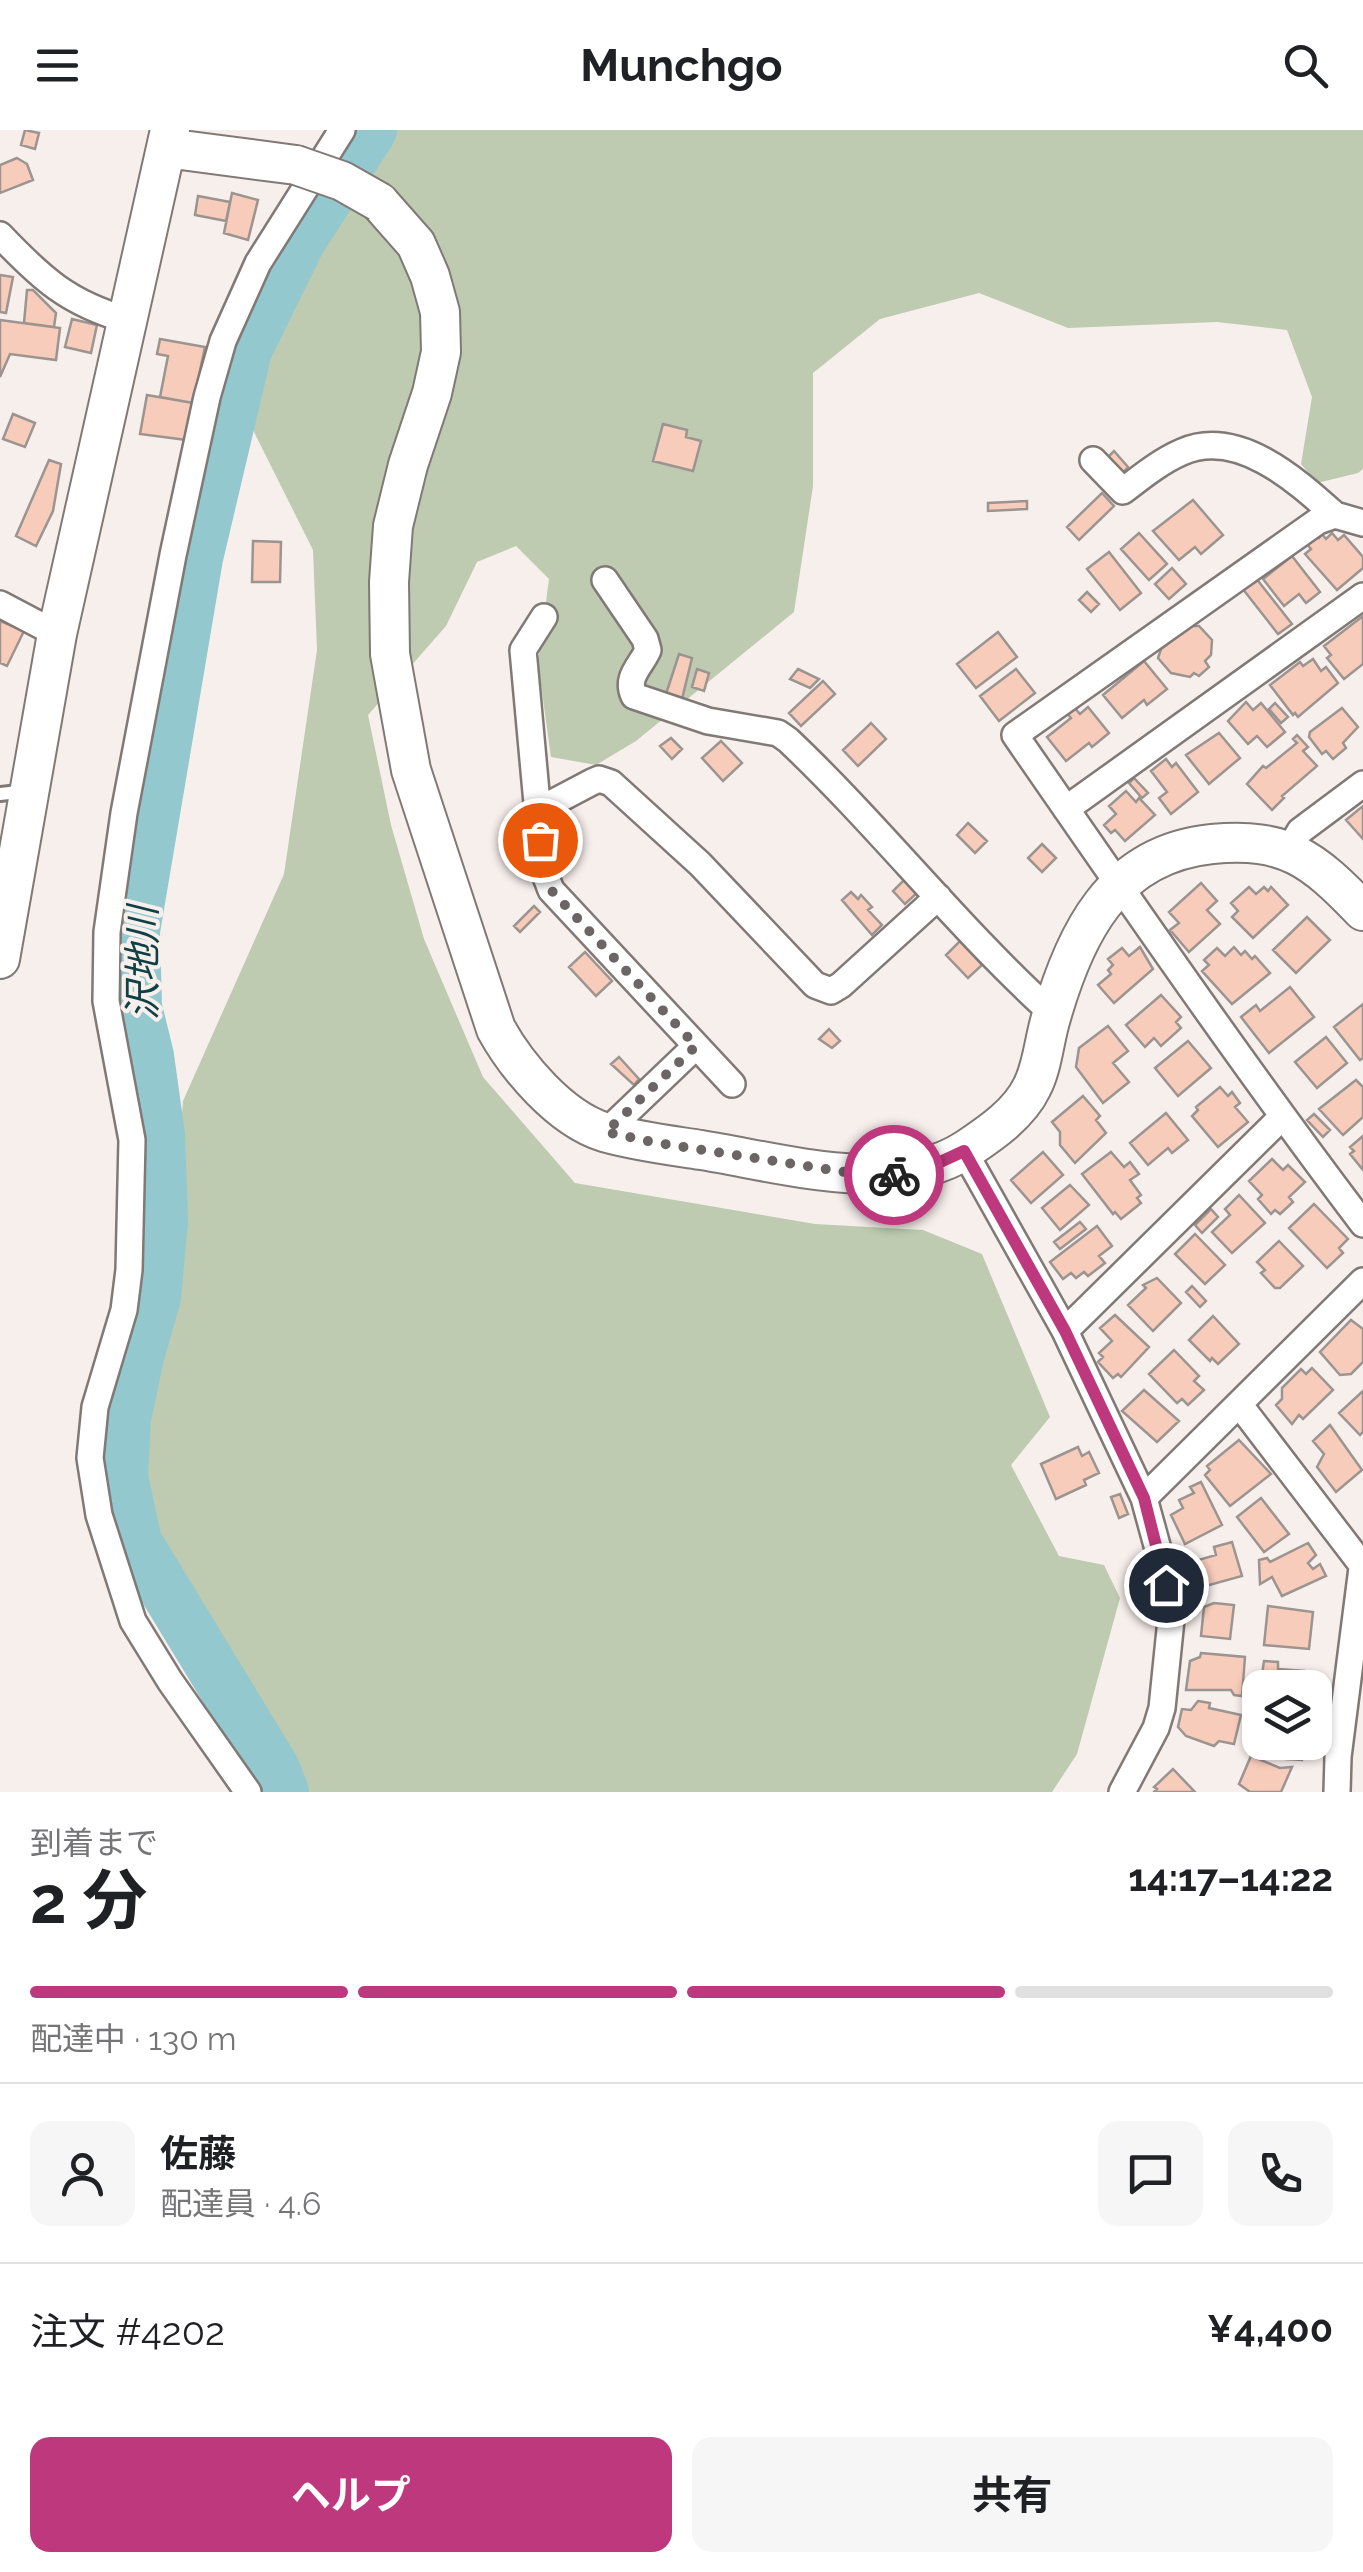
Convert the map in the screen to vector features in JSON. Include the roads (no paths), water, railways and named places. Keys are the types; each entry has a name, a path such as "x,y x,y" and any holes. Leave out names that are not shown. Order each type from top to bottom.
{"street":[{"path":"248,1792 133,1621 99,1514 90,1458 96,1407 128,1283 132,1140 106,1001 107,932 124,813 173,555 207,397 223,342 258,264 342,130"},
{"path":"1,947 15,792 57,634 168,139 296,164 342,181 378,202 416,244 430,276 440,312 441,352 394,526 388,582 390,654 411,770 496,1029 512,1058 561,1106 606,1132 652,1142 870,1176 925,1169 964,1151 1011,1116 1032,1086 1077,943 1099,904 1167,854 1200,846 1264,843 1289,850 1331,877 1363,911"},
{"path":"0,235 68,298 127,320"},
{"path":"1093,460 1122,491 1185,450 1232,448 1249,452 1271,466 1335,514 1363,523"},
{"path":"1335,514 1318,521 1015,735 1118,887 1363,1224"},
{"path":"606,580 646,639 648,650 632,677 630,688 634,696 708,721 778,733 788,740 1052,1013"},
{"path":"1066,809 1363,596"},
{"path":"0,604 57,634"},
{"path":"544,617 523,650 536,811 543,869 551,890 732,1084"},
{"path":"536,811 592,782 611,782 700,864 815,985 831,991 938,897"},
{"path":"1289,850 1300,831 1363,784"},
{"path":"606,1132 696,1046"},
{"path":"1065,1331 1282,1117"},
{"path":"964,1151 1065,1331 1144,1498 1172,1610 1168,1665 1156,1728 1122,1792"},
{"path":"1144,1498 1363,1281"},
{"path":"1238,1404 1362,1562 1337,1792"}],"waterway":[{"name":"沢地川","path":"283,1792 274,1769 136,1542 122,1477 125,1418 155,1297 162,1221 159,1135 148,1056 136,1007 134,931 197,558 246,350 299,242 371,130"}]}
